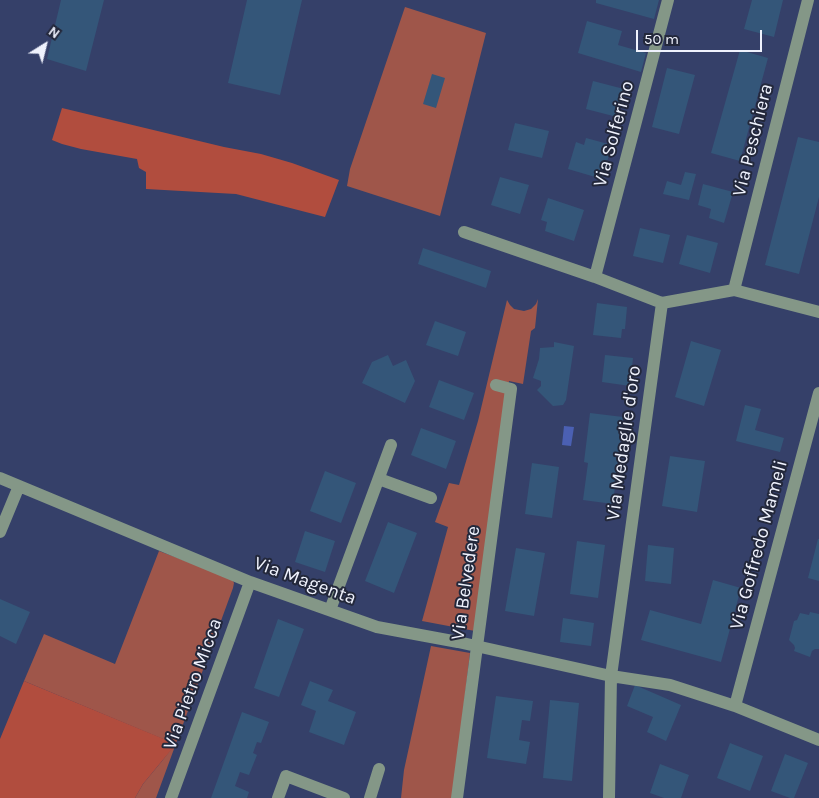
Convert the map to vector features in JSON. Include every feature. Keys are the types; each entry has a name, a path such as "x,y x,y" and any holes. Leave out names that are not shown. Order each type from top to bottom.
{"street":[{"name":"Via Solferino","path":"595,277 668,0"},
{"name":"Via Peschiera","path":"734,290 808,0"},
{"path":"464,232 595,277 662,303 734,290 819,312"},
{"name":"Via Medaglie d'oro","path":"609,798 611,676 662,303"},
{"name":"Via Belvedere","path":"457,798 511,389 496,385"},
{"name":"Via Goffredo Mameli","path":"735,706 819,393"},
{"path":"330,610 391,444"},
{"name":"Via Magenta","path":"0,478 250,582 377,627 477,646 611,676 670,685 735,706 819,740"},
{"path":"379,479 431,498"},
{"path":"0,532 18,486"},
{"name":"Via Pietro Micca","path":"171,798 250,582"},
{"path":"370,798 378,769"},
{"path":"278,798 286,776 344,798"}],"shaded area":[{"path":"405,7 486,33 440,216 347,186 350,169"},
{"path":"62,108 224,147 261,154 339,180 325,217 236,194 146,189 146,172 139,168 137,159 81,149 52,140"},
{"path":"538,299 535,328 531,331 523,384 509,381 475,631 422,621 448,527 435,522 449,483 459,485 478,421 507,300 514,309 524,311 531,309"},
{"path":"159,551 229,577 234,583 156,798 135,798 143,784 175,744 24,681 44,634 115,664"},
{"path":"431,646 470,653 453,798 401,798 404,770"},
{"path":"24,681 176,744 143,784 135,798 0,798 0,739"}],"water":[{"path":"564,426 574,427 571,446 562,445"}],"building":[{"path":"61,0 104,0 86,71 47,59"},
{"path":"247,0 302,0 280,95 228,83"},
{"path":"596,0 659,0 654,19 596,3"},
{"path":"752,0 783,0 774,37 744,29"},
{"path":"587,21 622,31 618,45 646,53 641,72 578,53"},
{"path":"740,50 768,58 740,161 711,153"},
{"path":"667,68 695,75 679,134 652,127"},
{"path":"432,74 445,78 436,108 423,104"},
{"path":"593,81 624,89 617,117 586,109"},
{"path":"515,123 549,131 542,158 508,150"},
{"path":"798,137 819,142 819,197 799,274 765,265"},
{"path":"586,138 612,145 602,179 568,169 576,142 584,145"},
{"path":"685,172 696,174 689,200 663,194 667,181 681,185"},
{"path":"500,177 529,185 520,214 491,205"},
{"path":"703,184 733,192 724,223 709,218 711,209 698,205"},
{"path":"548,198 584,210 574,241 545,231 547,222 541,220"},
{"path":"640,228 670,235 663,263 633,256"},
{"path":"687,235 718,243 710,273 679,264"},
{"path":"423,248 491,271 486,288 418,264"},
{"path":"597,303 627,307 625,329 622,329 621,338 593,335"},
{"path":"435,321 466,332 458,356 426,345"},
{"path":"691,341 721,350 704,406 675,397"},
{"path":"554,342 574,346 566,400 563,405 553,406 537,390 541,386 541,381 533,378 539,359 540,348 554,347"},
{"path":"388,355 393,366 406,360 415,381 405,403 362,383 372,362"},
{"path":"605,355 633,358 630,386 602,382"},
{"path":"439,380 474,393 464,420 429,407"},
{"path":"745,405 761,409 755,430 784,438 780,452 736,441"},
{"path":"590,413 623,417 613,504 583,500 588,463 584,462"},
{"path":"421,428 456,441 446,469 411,455"},
{"path":"670,456 705,461 697,512 662,506"},
{"path":"532,463 559,467 552,518 525,514"},
{"path":"325,471 356,483 341,523 310,511"},
{"path":"388,522 417,533 394,593 365,581"},
{"path":"305,531 335,541 325,572 295,562"},
{"path":"819,539 819,581 808,578"},
{"path":"577,541 605,545 598,598 570,594"},
{"path":"648,545 674,548 671,584 645,581"},
{"path":"516,548 545,553 534,616 505,611"},
{"path":"713,580 741,588 721,662 641,640 650,610 701,624"},
{"path":"0,599 30,612 16,644 0,636"},
{"path":"810,612 819,614 819,649 812,651 810,657 794,651 794,645 789,640 794,621 797,620 800,613 809,615"},
{"path":"563,618 594,623 591,646 560,642"},
{"path":"278,619 304,629 279,697 254,688"},
{"path":"310,681 333,690 328,701 356,712 344,745 309,732 316,711 301,705"},
{"path":"635,685 681,705 666,741 647,732 653,717 627,706"},
{"path":"496,696 533,701 530,721 522,720 519,740 530,742 526,764 487,758"},
{"path":"550,700 579,703 572,781 543,778"},
{"path":"242,712 269,722 261,743 257,742 253,753 257,755 249,775 240,772 235,786 249,792 247,798 211,798"},
{"path":"730,743 763,756 750,791 717,778"},
{"path":"785,754 808,763 794,798 771,791"},
{"path":"660,764 689,775 681,798 664,798 650,793"}]}
